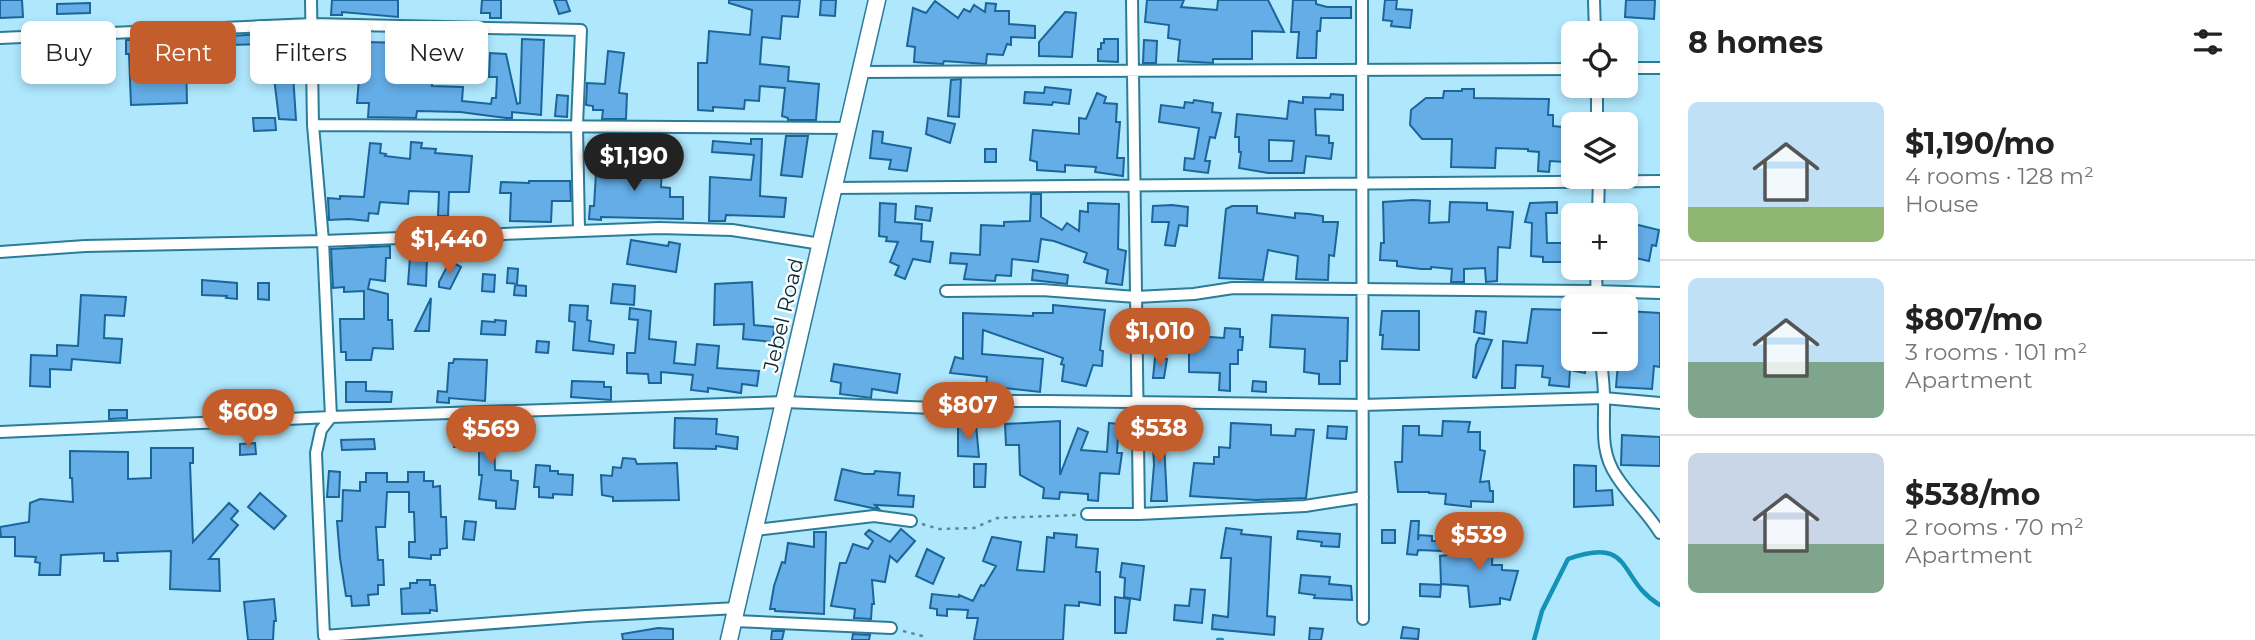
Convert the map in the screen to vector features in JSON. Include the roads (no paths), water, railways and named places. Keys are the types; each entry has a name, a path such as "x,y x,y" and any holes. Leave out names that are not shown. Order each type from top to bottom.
{"main road":[{"name":"Jebel Road","path":"729,640 877,0"}],"street":[{"path":"311,0 312,21"},
{"path":"1132,0 1139,514"},
{"path":"1362,0 1363,619"},
{"path":"1594,0 1595,21"},
{"path":"371,25 581,30 579,230"},
{"path":"0,38 250,27"},
{"path":"1638,68 1660,68"},
{"path":"861,72 1561,69"},
{"path":"313,84 331,417 321,430 317,453 324,636 379,636 587,615 735,615 891,628"},
{"path":"313,125 848,128"},
{"path":"834,188 1561,180"},
{"path":"1638,180 1660,181"},
{"path":"0,252 85,246 703,228 821,244"},
{"path":"1595,280 1595,294"},
{"path":"946,291 1042,290 1136,297 1194,294 1233,288 1660,293"},
{"path":"1602,371 1602,437 1615,475 1660,533"},
{"path":"0,432 331,417 785,402 934,408 990,401 1363,405 1604,398 1660,403"},
{"path":"1087,514 1305,506 1363,497"},
{"path":"755,530 874,516 911,521"}],"waterway":[{"path":"1534,640 1542,611 1568,559 1589,553 1615,556 1646,595 1660,605"}]}
